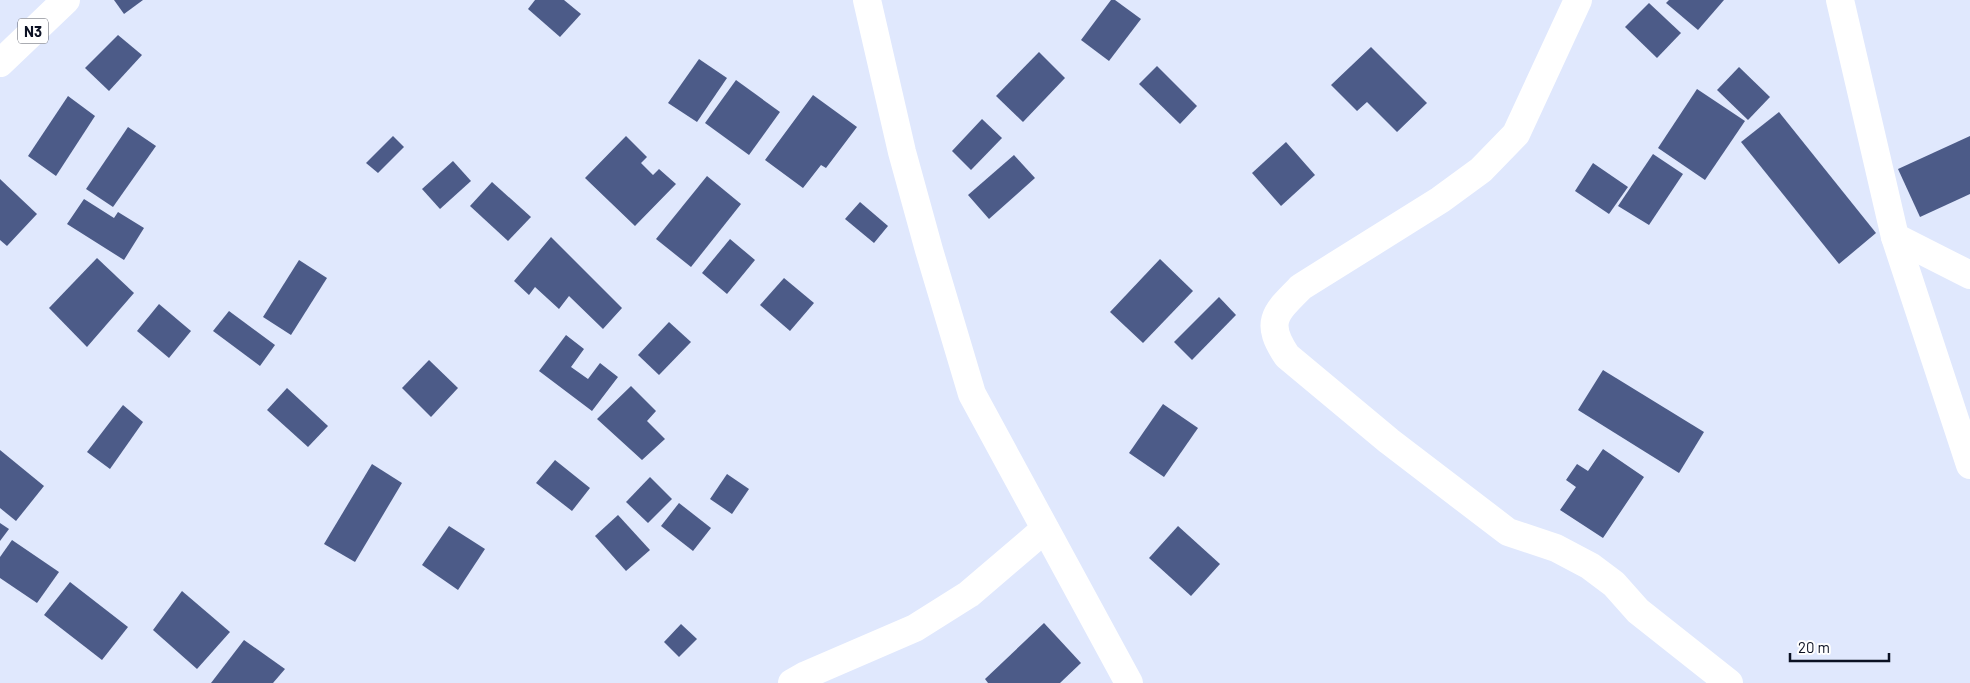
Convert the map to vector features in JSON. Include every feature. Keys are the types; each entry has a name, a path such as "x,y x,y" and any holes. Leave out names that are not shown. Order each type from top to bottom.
{"street":[{"name":"N3","path":"0,63 66,0"},
{"path":"867,0 905,161 972,394 1129,683"},
{"path":"1578,0 1516,134 1481,170 1440,200 1301,287 1283,305 1273,324 1277,341 1287,356 1375,429 1508,532 1556,548 1590,566 1614,584 1638,611 1729,683"},
{"path":"1840,0 1894,237 1970,466"},
{"path":"1894,237 1970,275"},
{"path":"792,683 806,675 915,628 969,594 1045,528"}],"building":[{"path":"114,0 143,0 124,14"},
{"path":"535,0 564,0 581,14 560,37 528,9"},
{"path":"1111,0 1115,0 1141,19 1109,61 1081,40"},
{"path":"1669,0 1724,0 1698,30 1666,3"},
{"path":"1649,3 1681,33 1657,58 1625,27"},
{"path":"118,35 142,55 109,91 85,68"},
{"path":"1371,47 1427,103 1397,132 1367,102 1357,111 1331,85"},
{"path":"1039,52 1065,78 1023,122 996,96"},
{"path":"699,59 727,78 697,122 668,103"},
{"path":"1157,66 1197,106 1180,124 1139,84"},
{"path":"1739,67 1770,97 1748,120 1717,90"},
{"path":"736,80 780,112 749,155 705,123"},
{"path":"1697,89 1745,121 1705,180 1658,148"},
{"path":"813,95 857,127 826,168 821,165 803,188 765,160"},
{"path":"68,96 95,116 56,176 28,156"},
{"path":"1779,112 1876,233 1839,264 1741,142"},
{"path":"982,119 1002,138 971,170 952,151"},
{"path":"128,127 156,146 113,207 86,189"},
{"path":"393,136 404,147 378,173 366,163"},
{"path":"626,136 647,157 641,163 653,175 659,169 676,184 635,226 585,178"},
{"path":"1970,136 1970,194 1920,217 1898,169"},
{"path":"1286,142 1315,175 1281,206 1252,173"},
{"path":"1653,154 1683,174 1649,225 1618,206"},
{"path":"1014,155 1035,178 989,219 968,195"},
{"path":"453,161 471,181 440,209 422,189"},
{"path":"1593,163 1628,187 1609,214 1575,191"},
{"path":"707,176 741,204 691,267 656,239"},
{"path":"0,179 37,214 7,246 0,240"},
{"path":"492,182 531,217 508,241 470,206"},
{"path":"84,199 114,218 118,212 144,228 124,260 67,224"},
{"path":"860,202 888,226 874,243 845,219"},
{"path":"551,237 622,308 603,329 569,296 559,309 535,287 529,295 514,281"},
{"path":"730,239 755,260 727,294 702,273"},
{"path":"97,258 134,293 87,347 49,308"},
{"path":"1160,259 1193,291 1143,343 1110,312"},
{"path":"299,260 327,278 291,335 263,317"},
{"path":"784,278 814,303 790,331 760,305"},
{"path":"1219,297 1236,315 1192,360 1174,342"},
{"path":"159,304 191,331 169,358 137,331"},
{"path":"229,311 275,345 260,366 213,331"},
{"path":"669,322 691,342 659,375 638,355"},
{"path":"566,335 584,349 571,367 588,379 600,363 618,377 592,411 539,371"},
{"path":"429,360 458,388 431,417 402,388"},
{"path":"1603,370 1704,432 1679,473 1578,410"},
{"path":"631,386 656,411 647,421 665,439 642,460 597,419"},
{"path":"287,388 328,426 308,447 267,410"},
{"path":"1163,404 1198,428 1164,477 1129,453"},
{"path":"123,405 143,422 110,469 87,452"},
{"path":"1603,449 1644,477 1603,538 1560,510 1576,487 1566,480 1577,464 1588,471"},
{"path":"0,450 44,486 16,521 0,508"},
{"path":"555,460 590,488 572,511 536,483"},
{"path":"372,464 402,483 355,562 324,544"},
{"path":"727,474 749,489 732,514 710,499"},
{"path":"650,477 672,499 648,523 626,502"},
{"path":"679,503 711,528 693,551 661,526"},
{"path":"618,515 650,550 626,571 595,536"},
{"path":"0,523 9,529 0,541"},
{"path":"449,526 485,549 458,590 422,565"},
{"path":"1178,526 1220,564 1191,596 1149,558"},
{"path":"12,540 59,572 37,603 0,578 0,557"},
{"path":"70,582 128,627 102,660 44,615"},
{"path":"182,591 230,632 197,669 153,630"},
{"path":"1044,623 1081,663 1060,683 988,683 985,679"},
{"path":"681,624 697,639 679,657 664,642"},
{"path":"244,640 285,669 273,683 211,683"}]}
